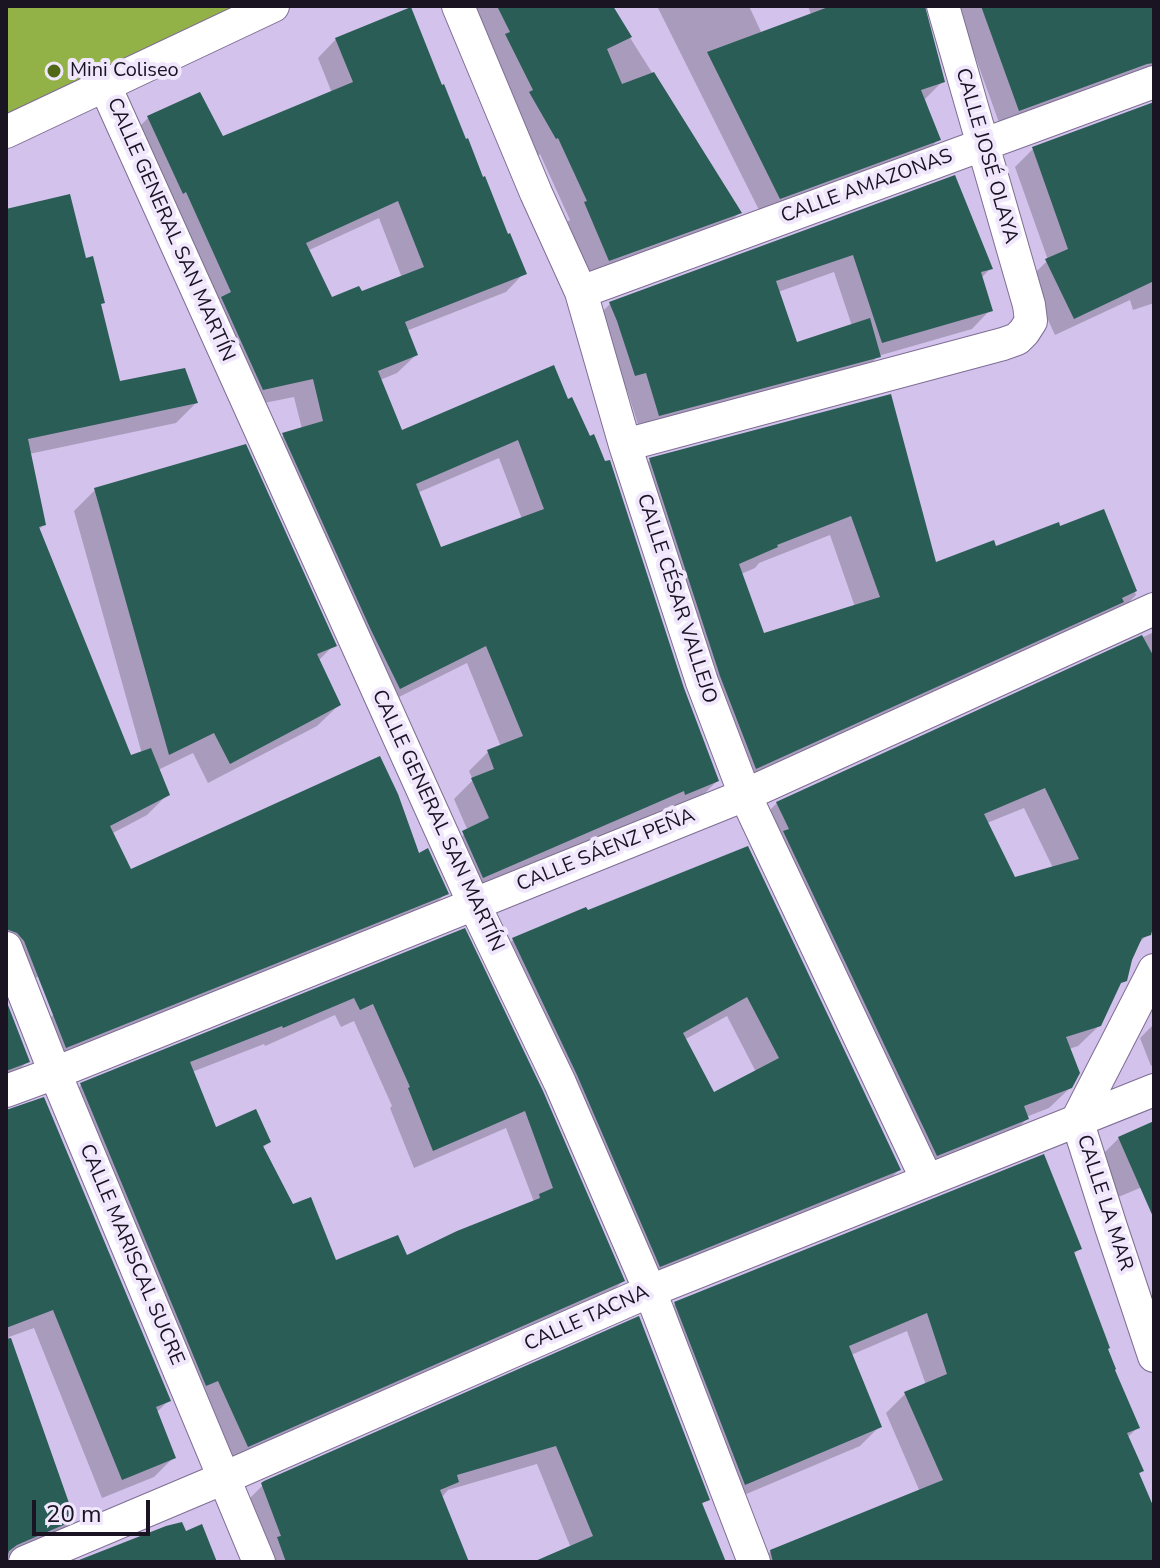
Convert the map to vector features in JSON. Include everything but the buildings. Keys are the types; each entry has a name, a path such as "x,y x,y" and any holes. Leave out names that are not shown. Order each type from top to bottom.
{"street":[{"path":"6,132 273,6"},
{"name":"CALLE CÉSAR VALLEJO","path":"458,6 581,292 625,445 702,682 745,795 927,1180"},
{"name":"CALLE JOSÉ OLAYA","path":"625,445 1003,344 1017,339 1024,332 1031,321 1029,305 943,6"},
{"name":"CALLE AMAZONAS","path":"581,292 1154,82"},
{"name":"CALLE GENERAL SAN MARTÍN","path":"105,86 474,904 560,1083 650,1291 754,1562"},
{"name":"CALLE SÁENZ PEÑA","path":"6,1091 745,795 1154,609"},
{"name":"CALLE MARISCAL SUCRE","path":"6,948 259,1562"},
{"name":"CALLE LA MAR","path":"1154,970 1077,1120 1154,1356"},
{"name":"CALLE TACNA","path":"25,1562 650,1291 1154,1090"}],"green space":[{"name":"Mini Coliseo","path":"6,6 249,6 6,115"}],"place":[{"name":"Mini Coliseo","path":"54,71"}]}
